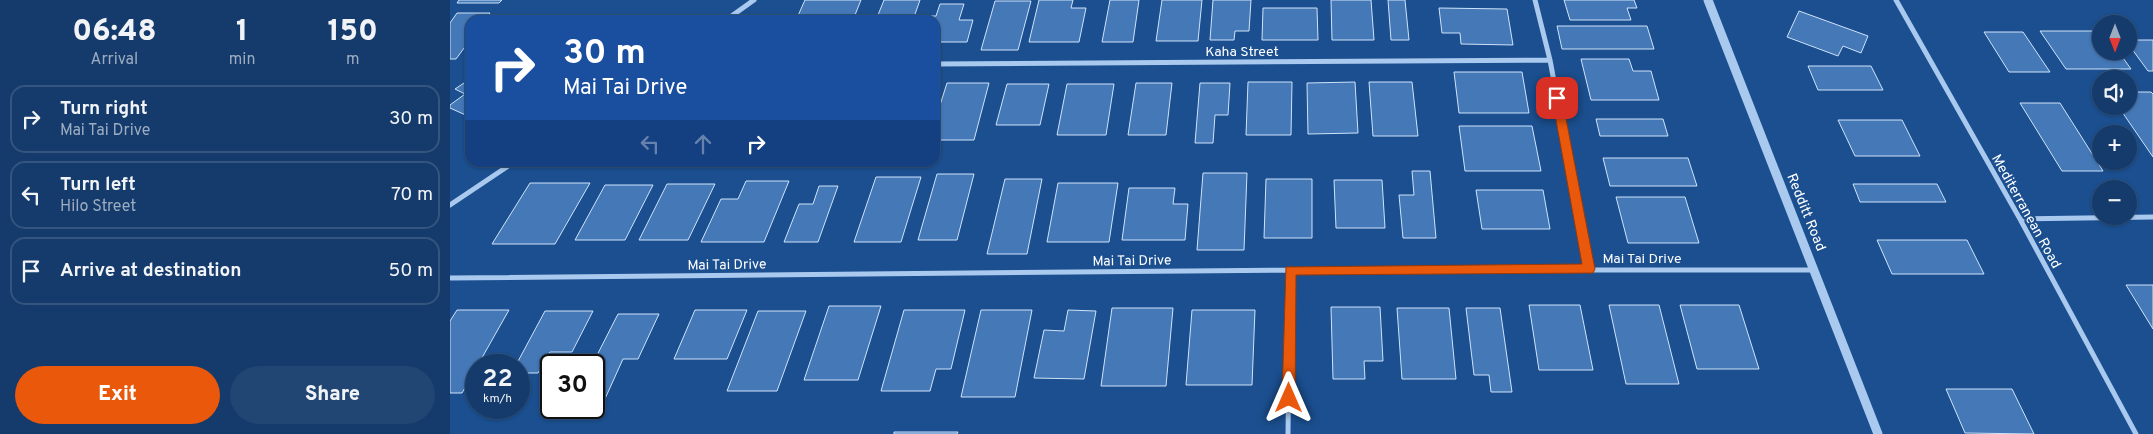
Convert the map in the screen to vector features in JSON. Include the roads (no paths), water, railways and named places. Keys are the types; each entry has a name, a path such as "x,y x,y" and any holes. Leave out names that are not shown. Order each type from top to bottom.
{"street":[{"path":"733,15 754,0"},
{"path":"1535,0 1550,60 1589,269"},
{"name":"Redditt Road","path":"1708,0 1878,434"},
{"name":"Mediterranean Road","path":"1896,0 2020,219 2136,434"},
{"name":"Kaha Street","path":"940,64 1550,60"},
{"path":"450,205 507,167"},
{"path":"2020,219 2153,217"},
{"path":"1288,434 1290,270"},
{"name":"Mai Tai Drive","path":"450,278 1290,270 1815,270"}]}
